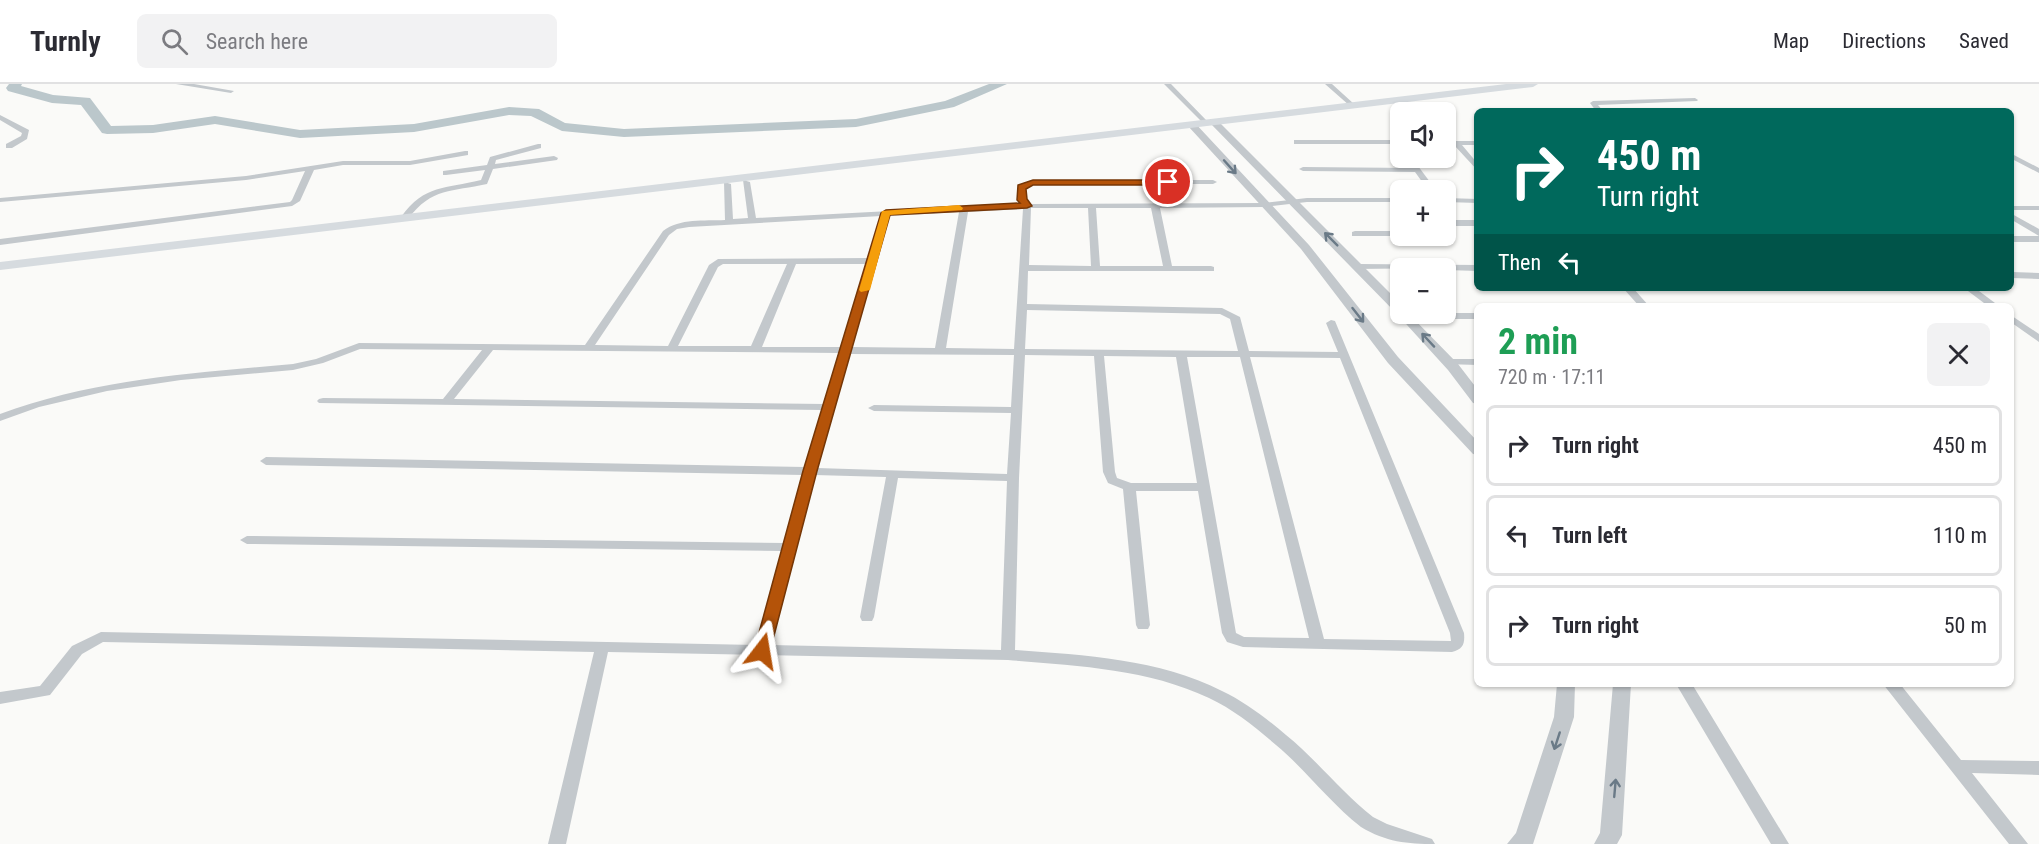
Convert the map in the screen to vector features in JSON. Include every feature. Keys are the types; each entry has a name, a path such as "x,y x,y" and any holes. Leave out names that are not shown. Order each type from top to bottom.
{"main road":[{"path":"0,266 1533,84"}],"street":[{"path":"179,84 231,91"},
{"path":"1167,84 1295,202 1390,299"},
{"path":"1328,84 1352,105"},
{"path":"1597,108 1593,103 1695,100"},
{"path":"0,117 26,132 24,137 9,146"},
{"path":"1191,124 1305,247 1393,360 1474,447"},
{"path":"1297,142 1390,144"},
{"path":"1456,143 1474,143"},
{"path":"1456,143 1474,164"},
{"path":"405,217 413,205 425,194 484,182 496,158 538,146"},
{"path":"0,200 246,178 343,163 410,163 465,153"},
{"path":"2014,157 2039,171"},
{"path":"446,172 554,158"},
{"path":"2,240 292,204 296,201 311,167"},
{"path":"1303,169 1417,170 1424,180"},
{"path":"746,182 752,220"},
{"path":"1008,655 1012,478 1027,206 1022,200 1021,189 1027,183 1213,182"},
{"path":"727,184 729,222"},
{"path":"588,348 666,233 674,227 688,224 964,208 1264,205 1307,200 1390,200"},
{"path":"1456,200 1474,201"},
{"path":"1092,205 1096,268"},
{"path":"1155,205 1168,269"},
{"path":"940,351 964,208"},
{"path":"2014,208 2039,208"},
{"path":"762,651 810,471 886,213"},
{"path":"2014,218 2039,233"},
{"path":"1456,223 1474,223"},
{"path":"1355,234 1390,234"},
{"path":"2014,239 2039,239"},
{"path":"671,349 716,263 726,260 873,261"},
{"path":"755,350 793,260"},
{"path":"1025,267 1211,269"},
{"path":"1359,267 1474,268"},
{"path":"2014,275 2039,276"},
{"path":"1631,291 1641,303"},
{"path":"1973,291 1990,303"},
{"path":"1022,307 1221,311 1235,317 1318,644"},
{"path":"1456,316 1474,316"},
{"path":"2014,320 2039,339"},
{"path":"1181,355 1229,633 1232,638 1243,642 1444,647 1458,643 1457,633 1331,323"},
{"path":"1413,324 1449,362 1474,395"},
{"path":"0,418 44,402 110,387 293,367 319,361 359,346 1344,355"},
{"path":"447,401 489,348"},
{"path":"1100,353 1109,472 1112,480 1129,487 1205,487"},
{"path":"1449,362 1474,362"},
{"path":"323,401 829,407"},
{"path":"874,408 1016,410"},
{"path":"266,461 810,471 1012,478"},
{"path":"867,617 893,474"},
{"path":"1129,487 1143,625"},
{"path":"248,540 789,547"},
{"path":"0,698 45,691 77,650 86,643 101,638 1008,655 1107,664 1159,675 1200,689 1239,708 1288,744 1365,820 1383,832 1426,844"},
{"path":"557,844 602,648"},
{"path":"1518,844 1525,838 1564,717 1566,687"},
{"path":"1605,844 1611,835 1622,687"},
{"path":"1686,687 1780,844"},
{"path":"1893,687 2019,844"},
{"path":"1957,766 2039,768"}],"waterway":[{"path":"16,84 13,88 52,99 85,101 107,130 153,129 215,120 300,134 414,128 509,111 534,112 562,127 624,133 856,123 949,104 1001,84"}],"slow traffic":[{"path":"864,290 886,213 959,208"}],"route":[{"path":"762,651 810,471 886,213 1027,206 1022,200 1021,189 1022,185 1033,182 1168,182"}]}
